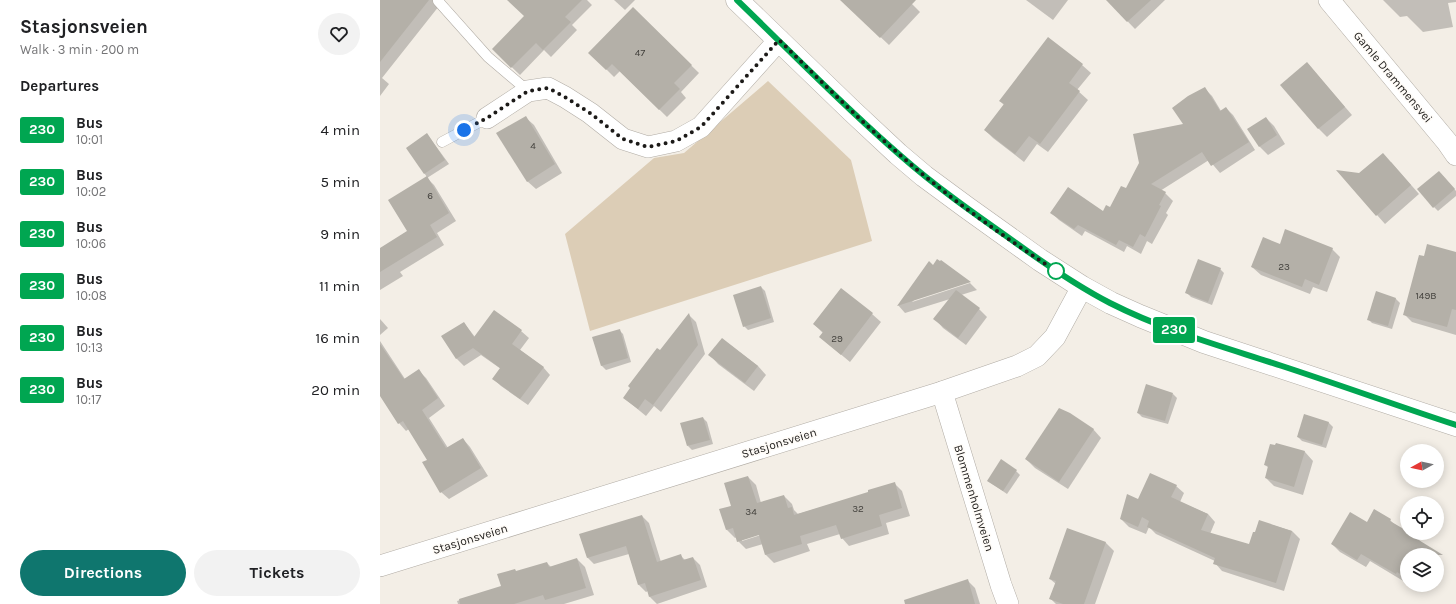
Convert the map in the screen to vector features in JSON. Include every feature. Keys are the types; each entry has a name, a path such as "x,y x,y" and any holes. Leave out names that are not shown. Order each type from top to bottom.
{"main road":[{"path":"737,0 852,111 924,176 1040,260 1082,287 1111,303 1204,342 1283,366 1390,404 1456,425"}],"street":[{"name":"Gamle Drammensvei","path":"1329,0 1456,155"},
{"path":"487,118 528,91 548,88 590,113 623,139 648,147 676,141 701,127 779,40"},
{"name":"Stasjonsveien","path":"380,566 942,392 1017,366 1037,356 1055,337 1082,287"},
{"name":"Blommenholmveien","path":"942,392 1008,604"}],"lane":[{"path":"438,2 488,57 528,91"},
{"path":"442,142 487,118"}],"shaded area":[{"path":"768,81 851,160 872,241 590,331 565,234 654,158 684,153"}],"building":[{"path":"380,0 429,0 380,62"},
{"path":"507,0 582,0 565,17 571,22 543,50 536,43 511,68 492,49 524,16"},
{"path":"840,0 916,0 880,38"},
{"path":"1106,0 1151,0 1127,22"},
{"path":"633,7 692,65 674,83 680,89 659,110 612,64 606,70 588,53"},
{"path":"1048,37 1083,64 1069,83 1080,91 1040,144 1029,136 1015,154 984,130 1004,104 999,101"},
{"path":"1307,62 1345,107 1318,129 1280,85"},
{"path":"1205,87 1220,111 1226,107 1249,142 1211,166 1202,152 1151,184 1166,192 1159,205 1161,206 1145,237 1140,234 1133,247 1119,240 1116,245 1078,225 1074,229 1050,213 1068,187 1103,211 1106,205 1110,207 1121,186 1126,188 1139,163 1133,134 1183,124 1172,108 1188,96"},
{"path":"526,116 555,164 527,182 496,133"},
{"path":"1266,117 1277,135 1259,147 1247,129"},
{"path":"427,133 445,160 424,174 406,148"},
{"path":"1383,153 1411,185 1376,216 1336,170 1359,173"},
{"path":"1439,171 1455,189 1433,208 1417,189"},
{"path":"427,176 449,213 430,225 437,237 380,272 380,248 407,231 388,200"},
{"path":"1285,229 1333,248 1319,285 1305,279 1302,287 1251,267 1263,237 1280,244"},
{"path":"1427,244 1456,252 1456,310 1452,309 1447,327 1403,315 1419,255 1424,256"},
{"path":"937,259 940,261 941,260 971,282 897,306 929,261 933,265"},
{"path":"1198,259 1221,268 1208,302 1185,293"},
{"path":"761,286 771,318 743,327 733,295"},
{"path":"841,288 873,313 841,355 819,337 823,332 813,324"},
{"path":"956,290 980,308 958,338 933,319"},
{"path":"1376,291 1396,298 1388,326 1367,320"},
{"path":"494,310 522,330 512,344 544,367 520,399 492,379 500,368 473,348 456,359 441,336 464,322 474,337"},
{"path":"689,313 698,345 653,405 645,399 638,409 623,398 630,388 628,386 657,348 660,350"},
{"path":"620,329 628,358 601,366 592,337"},
{"path":"722,338 758,366 745,383 708,355"},
{"path":"380,344 404,379 419,369 438,398 422,410 446,448 463,438 481,468 440,493 422,462 427,460 403,421 398,424 380,396"},
{"path":"1146,384 1173,393 1165,421 1137,413"},
{"path":"1059,408 1070,413 1094,429 1059,482 1025,459"},
{"path":"1304,414 1329,422 1322,445 1297,437"},
{"path":"703,417 710,440 687,446 680,423"},
{"path":"1276,443 1305,451 1294,487 1265,478 1268,466 1264,465 1270,444 1275,445"},
{"path":"1001,459 1017,470 1003,491 987,481"},
{"path":"1150,473 1177,485 1171,497 1208,514 1201,530 1249,544 1259,520 1292,531 1276,583 1213,564 1215,558 1147,527 1149,521 1142,517 1138,527 1120,519 1127,494 1138,499"},
{"path":"748,476 757,503 784,495 788,508 792,507 794,515 895,482 902,508 879,515 882,526 841,539 836,525 800,536 802,544 765,555 759,535 737,542 733,528 726,530 719,509 731,506 724,483"},
{"path":"1374,509 1391,519 1390,521 1400,527 1400,540 1419,540 1432,548 1400,548 1400,574 1397,572 1396,574 1361,554 1357,560 1331,544 1350,512 1367,522"},
{"path":"642,515 657,562 681,554 683,560 693,557 701,580 649,597 645,583 638,585 626,546 587,558 579,534"},
{"path":"1067,528 1106,542 1084,604 1063,604 1049,599 1056,581 1049,579"},
{"path":"577,558 586,588 545,600 543,595 514,604 460,604 459,599 501,586 497,574 515,569 516,571 547,562 549,567"},
{"path":"968,579 975,604 905,604 904,600"}],"bus line":[{"name":"230","path":"737,0 852,111 924,176 1040,260 1082,287 1111,303 1204,342 1283,366 1390,404 1456,425"}],"route":[{"path":"464,130 487,118 528,91 548,88 590,113 623,139 648,147 676,141 701,127 779,40 852,111 924,176 1061,274 1056,271"}]}
